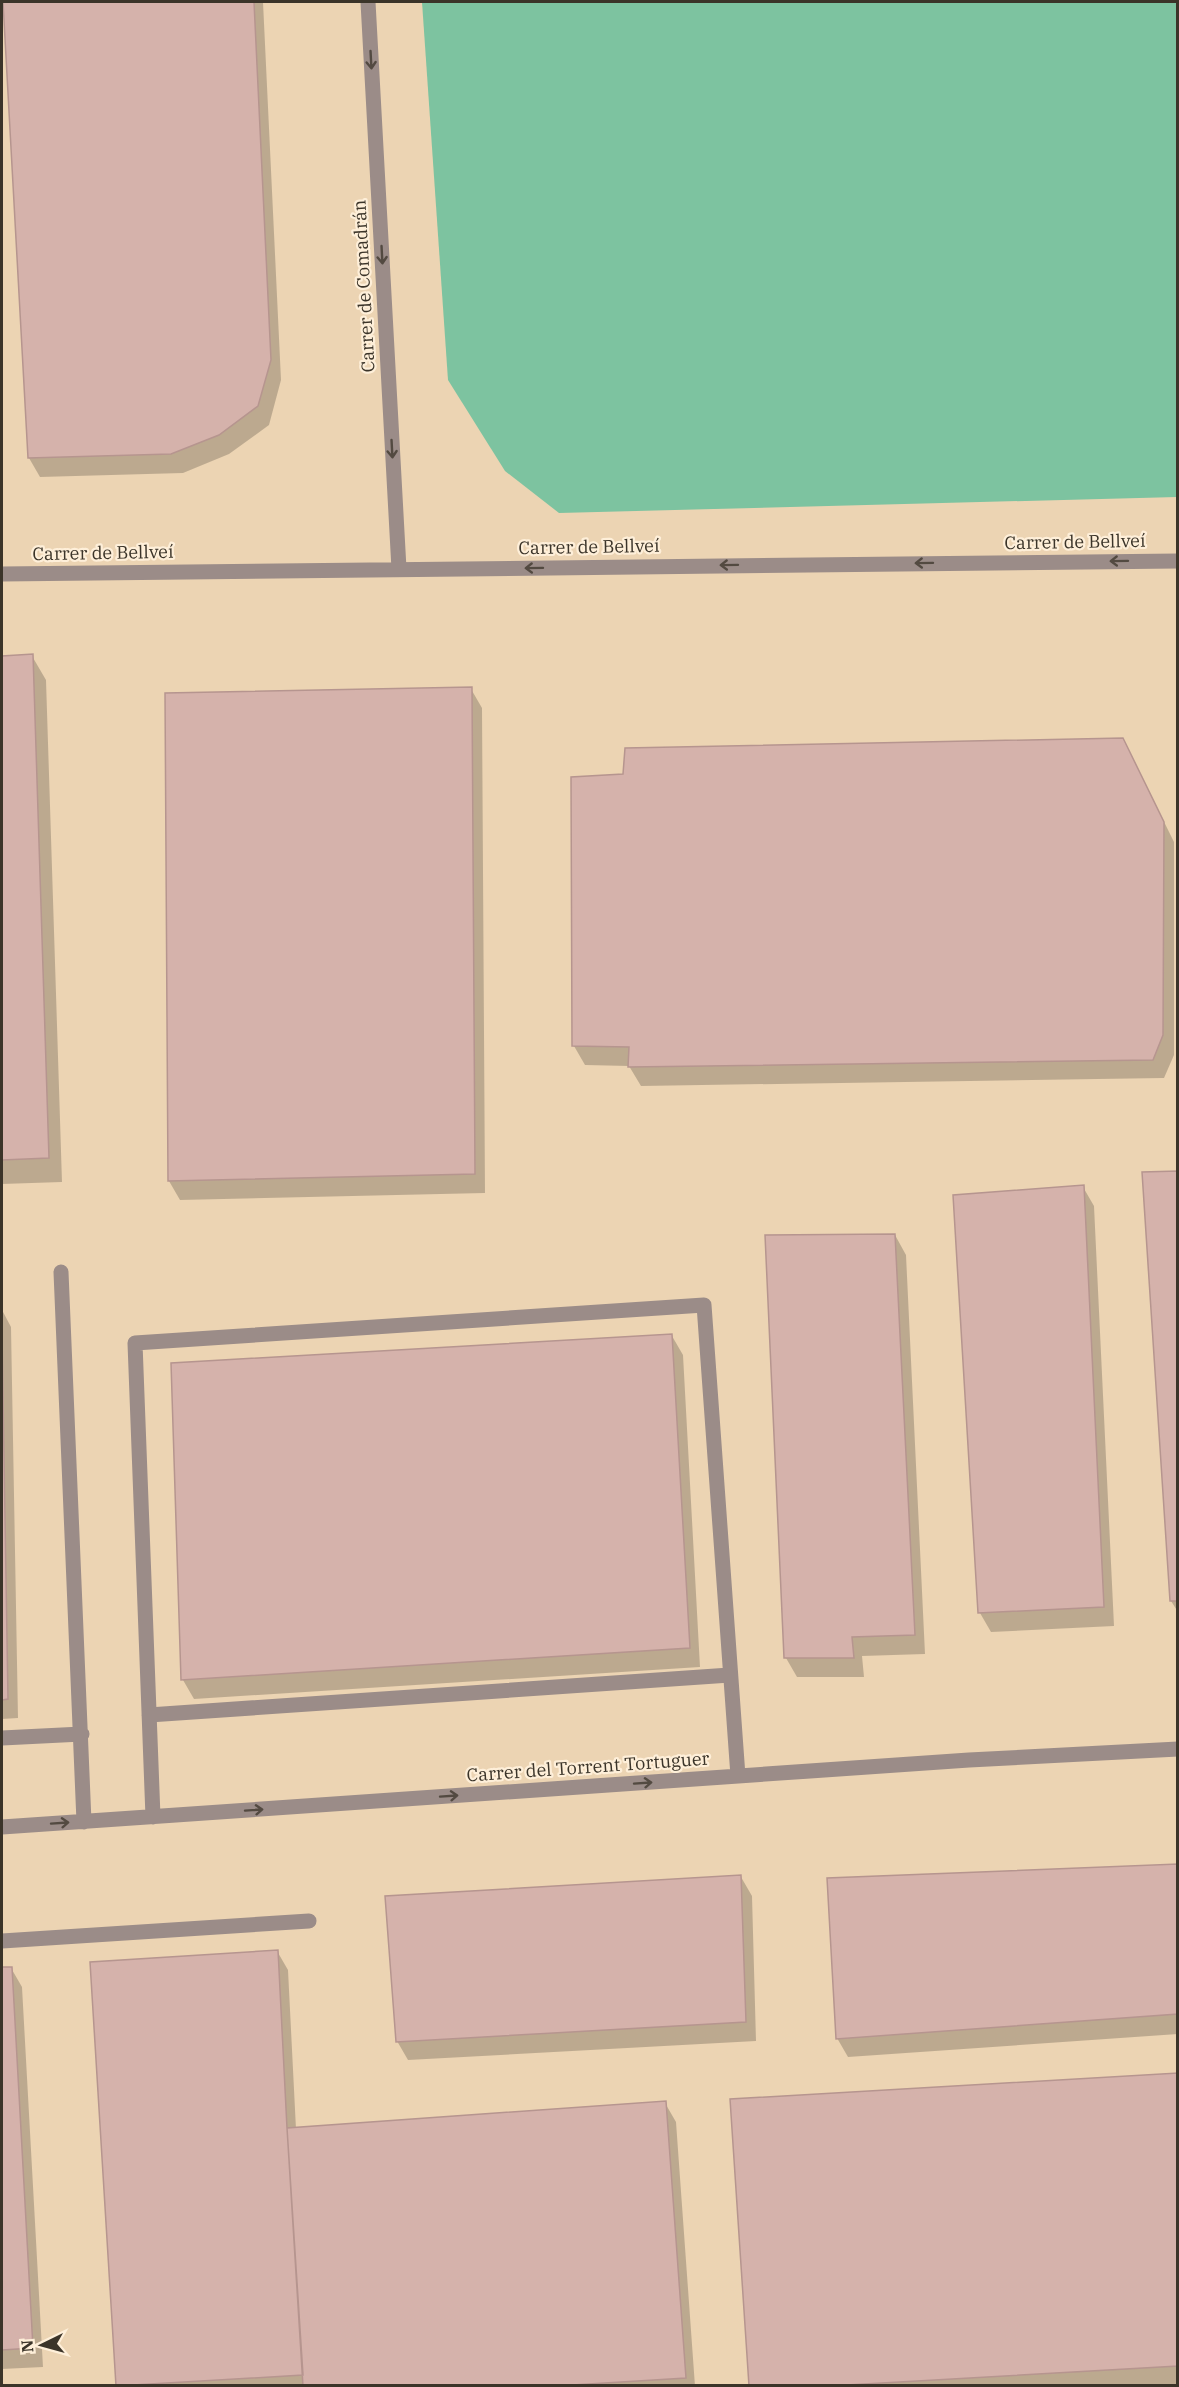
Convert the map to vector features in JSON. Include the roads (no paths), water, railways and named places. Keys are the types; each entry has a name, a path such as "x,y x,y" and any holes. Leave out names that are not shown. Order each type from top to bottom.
{"street":[{"name":"Carrer de Comadrán","path":"368,2 399,569"},
{"name":"Carrer de Bellveí","path":"2,574 1178,561"},
{"path":"61,1272 84,1822"},
{"path":"153,1817 135,1343 147,1342 704,1305 738,1776"},
{"path":"149,1715 730,1675"},
{"path":"2,1738 82,1734"},
{"name":"Carrer del Torrent Tortuguer","path":"2,1827 969,1760 1178,1749"},
{"path":"2,1941 309,1922"}]}
